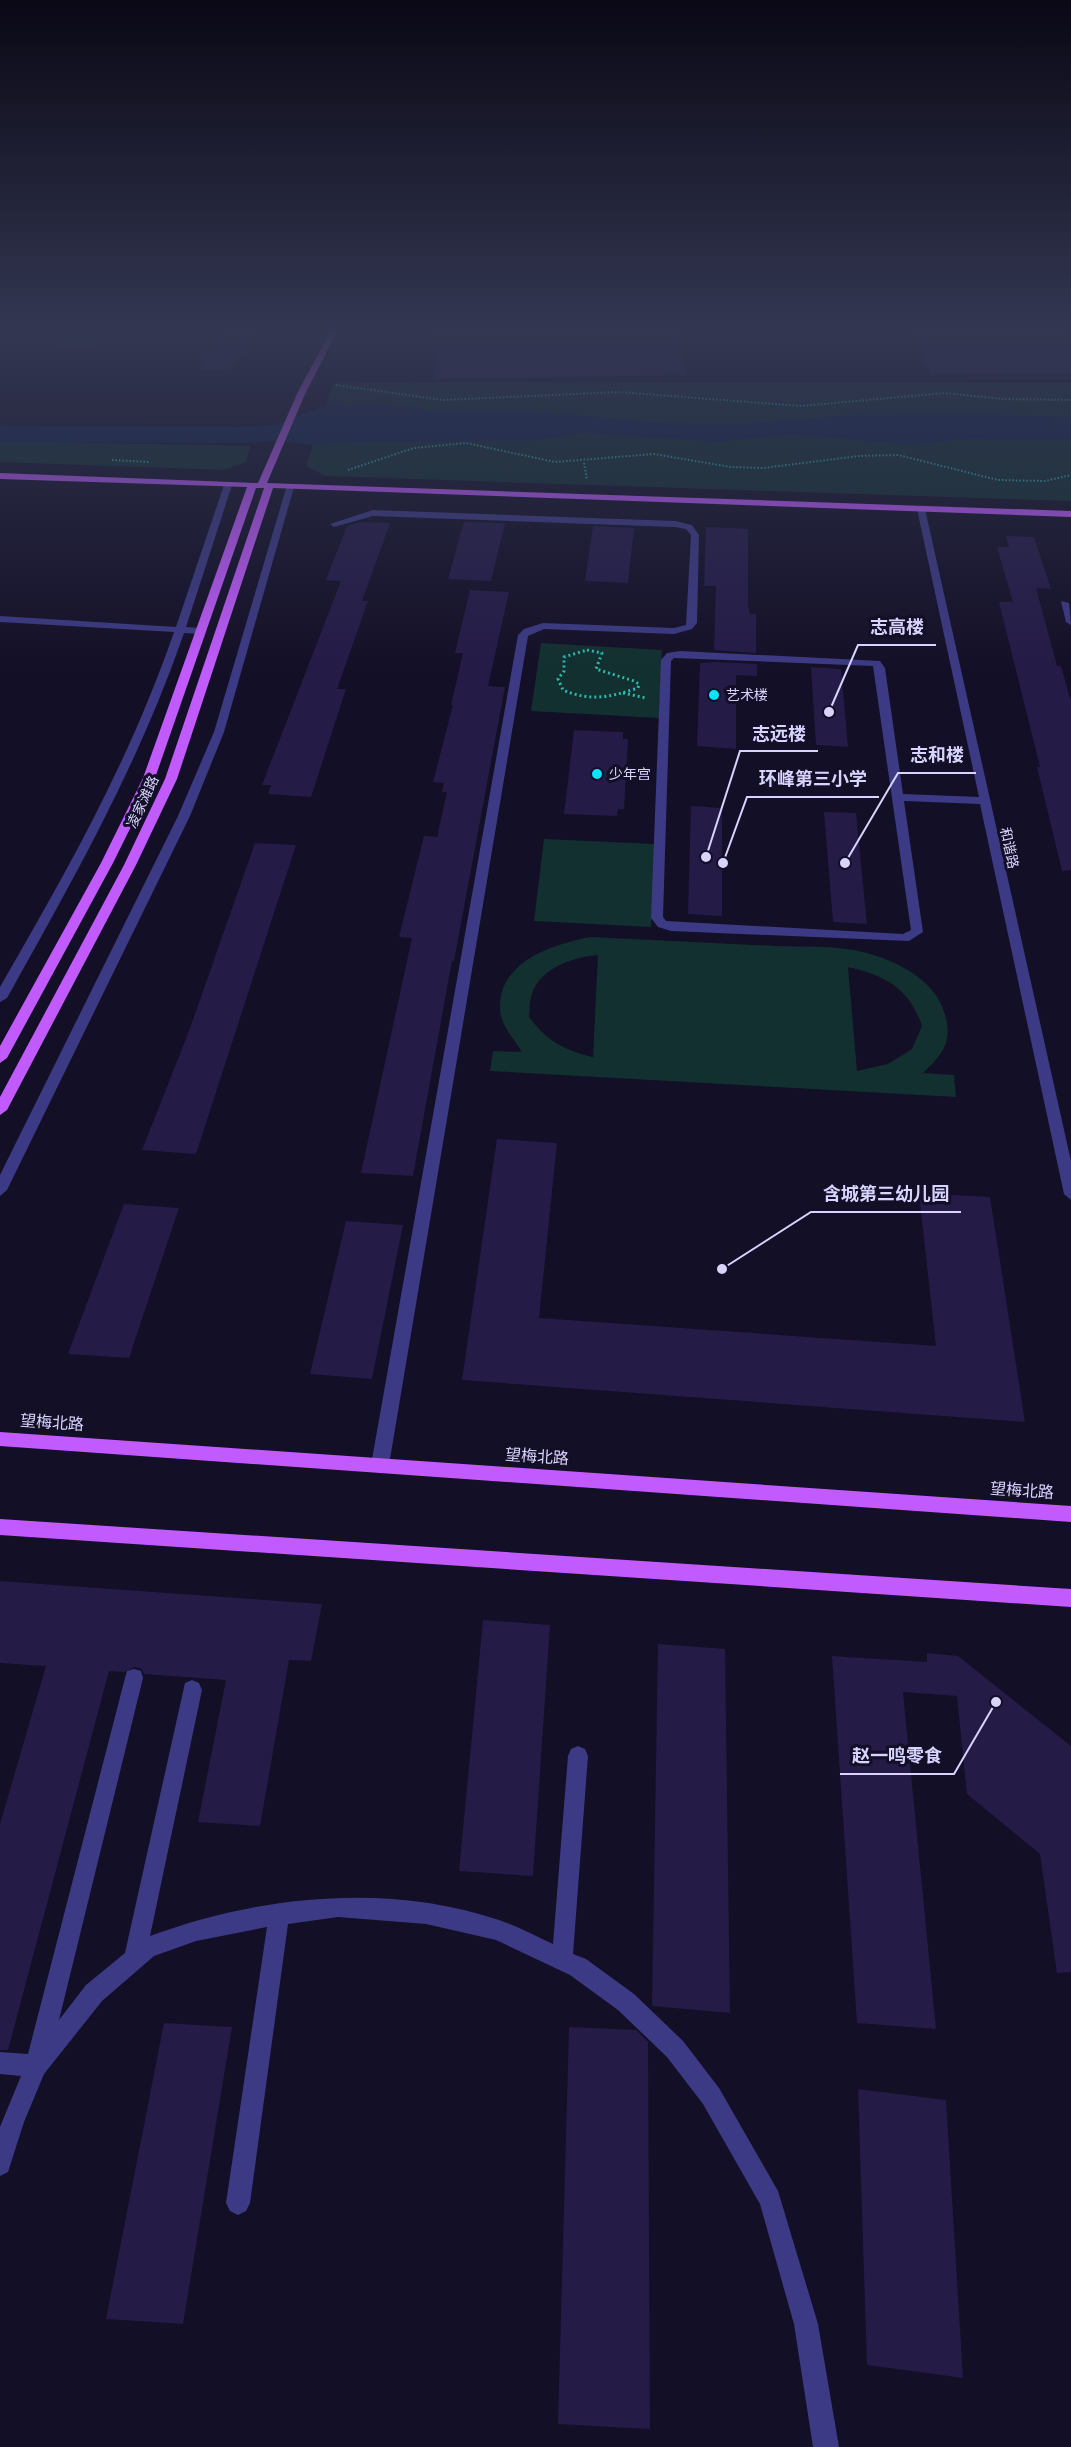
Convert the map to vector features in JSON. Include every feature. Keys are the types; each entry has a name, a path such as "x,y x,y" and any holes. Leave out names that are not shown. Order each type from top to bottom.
{"main road":[{"name":"凌家滩路","path":"0,1058 107,863 149,778 201,631 278,444"},
{"path":"0,476 1071,514"},
{"name":"凌家滩路","path":"0,1110 130,865 171,779 260,486"},
{"name":"望梅北路","path":"0,1439 1071,1514"},
{"path":"0,1527 1071,1598"}],"street":[{"path":"0,998 4,984 119,781 143,729 180,629 228,485"},
{"path":"0,1190 184,816 206,764 219,732 290,487"},
{"name":"和谐路","path":"921,509 983,801 1071,1194"},
{"path":"334,524 373,513 675,525 689,527 695,535 692,623 689,627 674,631 543,626 527,631 523,635 380,1465"},
{"path":"1064,603 1071,622"},
{"path":"0,619 201,631"},
{"path":"671,655 876,663 880,668 917,932 910,937 694,928 662,924 657,918 665,699 666,660 671,655"},
{"path":"897,797 983,801"},
{"path":"0,2164 13,2122 36,2066 134,1678"},
{"path":"134,1960 192,1690"},
{"path":"562,1960 578,1756"},
{"path":"36,2066 94,1993 147,1948 196,1930 338,1907 426,1913 498,1930 578,1967 626,2002 675,2049 711,2096 770,2199 806,2324 826,2447"},
{"path":"238,2203 279,1915"},
{"path":"0,2063 36,2066"}],"path":[{"path":"339,474 402,449 431,444"},
{"path":"483,444 551,462 584,463 641,454 743,468 775,468 852,457 898,455 929,461 954,471 1024,482 1056,481 1071,475"},
{"path":"584,463 588,484"},
{"path":"623,693 638,688 639,684 596,669 597,662 603,656 602,653 587,650 564,657 564,671 558,679 563,690 588,700 606,700 623,693 665,699"}],"green space":[{"path":"0,444 250,446 246,462 224,470 0,462"},
{"path":"313,444 1071,444 1071,501 325,476 306,466"},
{"path":"541,643 662,650 659,718 531,711"},
{"path":"544,839 655,844 651,927 534,921"},
{"path":"590,937 833,948 856,950 891,961 925,983 941,1003 947,1025 947,1040 936,1060 923,1073 954,1075 956,1097 490,1071 493,1051 522,1052 507,1030 500,1012 502,990 509,977 532,957","holes":["598,955 593,1057 592,1057 573,1051 550,1039 529,1017 531,997 542,977 569,961","848,967 885,980 903,993 917,1013 922,1026 912,1049 888,1064 857,1071"]}],"building":[{"path":"360,522 390,523 362,601 368,601 337,689 346,689 311,797 268,794 271,785 262,785 341,581 326,580 347,526"},
{"path":"464,522 505,523 491,581 448,579"},
{"path":"593,526 634,528 628,583 585,581"},
{"path":"706,527 748,529 748,605 750,614 756,614 756,653 714,650 716,586 704,586"},
{"path":"1006,536 1034,537 1051,589 1036,588 1057,666 1061,666 1071,701 1071,870 1062,871 1037,767 1040,767 999,602 1013,602 997,547 1009,547"},
{"path":"470,590 509,592 488,686 505,687 454,961 452,961 413,1176 361,1173 412,938 399,937 424,836 437,837 447,792 442,792 444,783 433,782 453,705 451,705 463,653 455,653"},
{"name":"艺术楼","path":"700,663 757,664 757,676 736,675 736,749 697,746"},
{"path":"811,667 841,669 848,747 816,745"},
{"name":"少年宫","path":"574,730 623,732 623,739 628,739 624,809 618,809 617,816 564,814"},
{"path":"691,806 722,808 722,916 688,914"},
{"path":"824,812 856,813 867,924 833,922"},
{"path":"255,843 296,845 196,1154 142,1150 189,1031"},
{"path":"497,1139 557,1143 539,1318 936,1346 919,1193 990,1197 1025,1422 462,1380"},
{"path":"124,1204 179,1208 129,1358 68,1354"},
{"path":"346,1221 403,1225 372,1379 310,1374"},
{"path":"0,1581 322,1604 311,1661 289,1660 260,1826 198,1822 226,1680 144,1674 142,1669 135,1667 124,1672 109,1671 8,2050 0,2050 0,1824 46,1666 0,1663"},
{"path":"483,1620 550,1625 533,1876 459,1871"},
{"path":"658,1644 725,1649 730,2013 652,2006"},
{"path":"927,1653 958,1656 1071,1746 1071,1972 1057,1973 1040,1854 967,1794 957,1696 903,1692 936,2029 857,2023 832,1656 927,1662"},
{"path":"164,2023 232,2027 183,2324 106,2319"},
{"path":"569,2027 636,2030 648,2042 650,2429 558,2424"},
{"path":"858,2089 946,2100 963,2378 867,2365"}],"place":[{"name":"艺术楼","path":"714,695"},
{"name":"志高楼","path":"829,712"},
{"name":"少年宫","path":"597,774"},
{"name":"志远楼","path":"706,857"},
{"name":"环峰第三小学","path":"723,863"},
{"name":"志和楼","path":"845,863"},
{"name":"含城第三幼儿园","path":"722,1269"},
{"name":"赵一鸣零食","path":"996,1702"}]}
